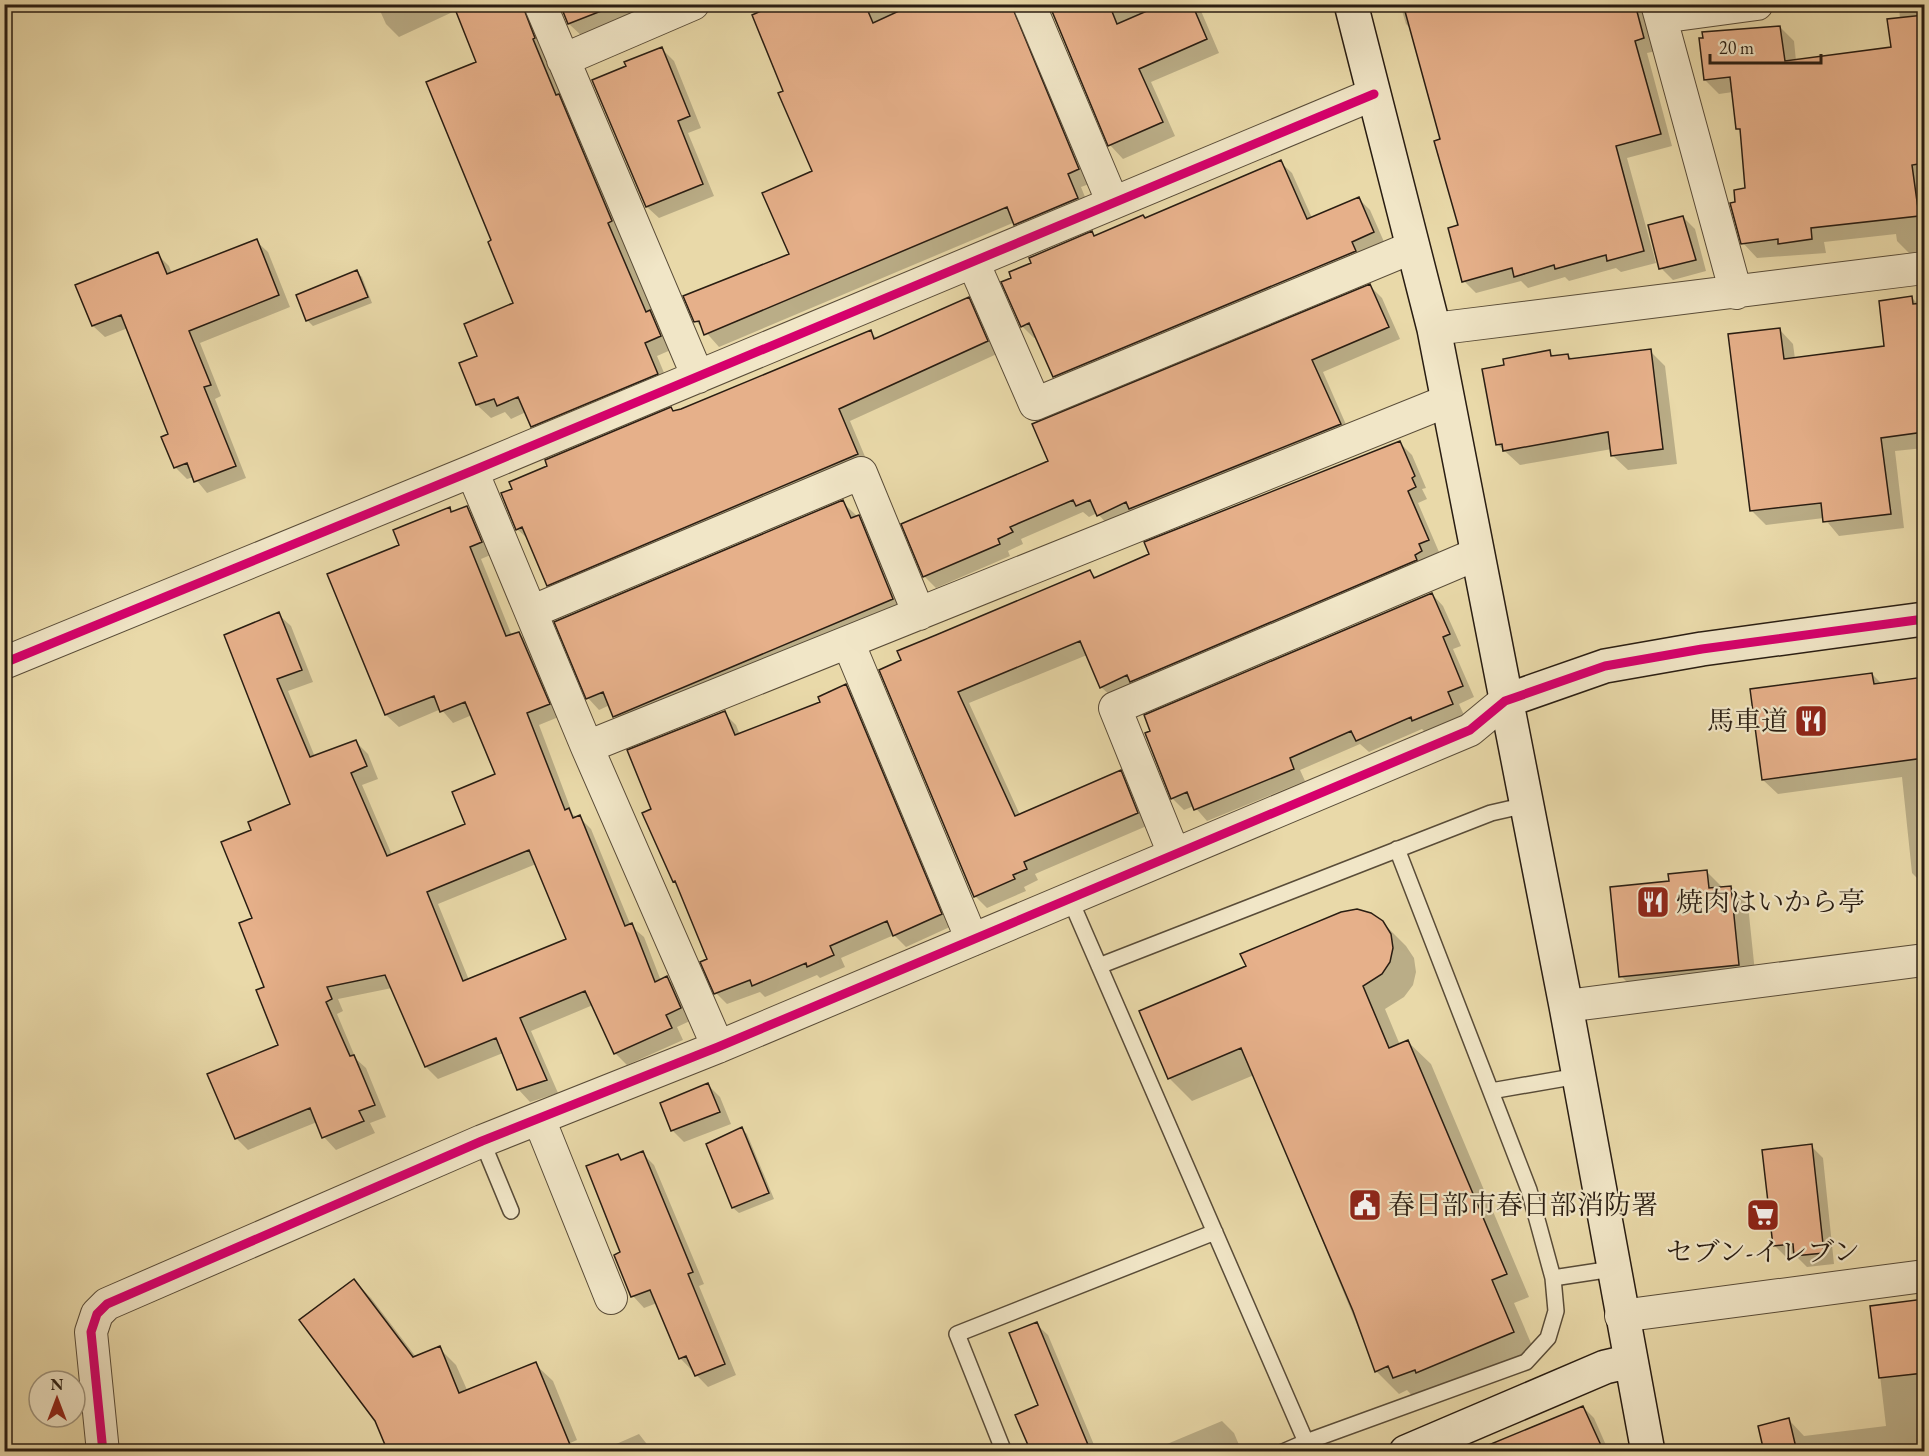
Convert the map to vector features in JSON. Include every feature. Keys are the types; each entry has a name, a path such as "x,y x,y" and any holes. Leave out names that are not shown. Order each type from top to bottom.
{"street":[{"path":"540,4 698,377"},
{"path":"563,60 693,4"},
{"path":"1029,4 1113,203"},
{"path":"1351,4 1434,329 1566,1006 1612,1269 1648,1452"},
{"path":"1736,293 1659,11 1757,4"},
{"path":"4,663 472,471 1374,94"},
{"path":"973,262 1035,404 1413,247"},
{"path":"1434,329 1924,268"},
{"path":"587,747 1447,401"},
{"path":"472,471 587,747 718,1047"},
{"path":"531,612 861,473 919,614"},
{"path":"1174,854 1115,708 1477,554"},
{"path":"103,1452 91,1332 97,1314 107,1304 482,1141 718,1047 1470,730 1505,701 1605,666 1702,649 1924,619"},
{"path":"848,642 972,940"},
{"path":"1566,1006 1924,960"},
{"path":"539,1119 611,1298"},
{"path":"1622,1316 1924,1276"},
{"path":"1406,1452 1605,1367 1631,1361"}],"lane":[{"path":"1099,966 1491,813 1526,805"},
{"path":"1283,1452 1526,1362 1548,1338 1556,1311 1553,1278 1529,1190 1397,849"},
{"path":"1070,899 1306,1442"},
{"path":"1491,1091 1578,1076"},
{"path":"482,1141 511,1211"},
{"path":"1004,1452 957,1334 1215,1233"},
{"path":"1553,1278 1612,1269"}],"building":[{"path":"453,4 522,4 535,38 533,39 556,95 559,94 612,221 608,223 646,312 650,310 661,336 645,343 658,374 531,427 518,397 497,406 494,399 476,405 459,363 477,356 464,324 513,303 488,242 491,240 426,82 476,62"},
{"path":"560,4 614,4 614,6 568,24"},
{"path":"777,4 865,4 873,23 914,4 1011,4 1079,169 1068,174 1078,198 1014,225 1007,207 704,335 699,321 694,322 683,296 789,254 762,193 812,171 778,93 783,91 752,15"},
{"path":"1049,4 1109,4 1117,24 1163,4 1192,4 1207,39 1139,69 1163,122 1108,146"},
{"path":"1403,4 1635,4 1644,38 1635,41 1661,134 1616,146 1644,251 1607,261 1606,255 1555,269 1554,265 1514,277 1512,268 1462,282 1448,228 1458,225 1434,141 1440,139"},
{"path":"1924,15 1924,163 1912,165 1919,216 1811,228 1812,239 1778,244 1778,239 1741,244 1730,203 1735,202 1734,190 1745,188 1740,129 1736,129 1730,77 1704,80 1699,38 1703,38 1702,32 1780,26 1785,61 1891,47 1887,19"},
{"path":"662,47 690,116 678,121 703,184 646,207 592,80 626,66 624,62"},
{"path":"1281,160 1307,219 1359,197 1374,232 1352,242 1356,251 1053,377 1029,323 1021,327 1001,282 1011,278 1009,272 1031,263 1029,258 1092,231 1094,236 1143,215 1145,218"},
{"path":"1683,216 1696,260 1659,269 1648,225"},
{"path":"257,239 279,295 189,331 211,385 204,387 236,466 194,482 187,463 174,468 161,437 168,434 121,315 92,326 75,285 158,252 167,274"},
{"path":"357,270 368,297 306,321 296,295"},
{"path":"1370,284 1389,327 1312,360 1341,424 1129,509 1126,502 1097,516 1090,500 1076,506 1073,500 1010,527 1013,532 998,539 1000,544 923,577 901,524 1048,461 1032,424"},
{"path":"1912,296 1913,304 1924,303 1924,432 1881,438 1891,514 1823,522 1821,503 1750,511 1728,334 1780,328 1784,359 1884,346 1879,301"},
{"path":"969,297 988,341 839,409 858,454 547,586 522,527 516,530 501,493 512,489 509,482 547,466 545,460 671,407 673,411 681,409 871,330 874,339"},
{"path":"1651,349 1663,449 1611,456 1608,432 1503,451 1502,444 1496,445 1482,369 1504,365 1503,359 1550,350 1551,356 1568,354 1569,359"},
{"path":"1400,441 1415,476 1412,478 1416,487 1408,491 1429,540 1419,544 1422,551 1415,555 1417,560 1130,682 1127,675 1100,688 1080,641 958,692 1015,816 1121,770 1138,813 1024,862 1027,869 1013,875 1015,879 974,897 879,670 901,660 897,651 1090,570 1094,578 1149,554 1144,542"},
{"path":"843,500 851,518 859,515 893,599 613,717 603,692 586,699 554,622"},
{"path":"467,506 482,542 470,547 506,636 519,632 550,704 527,713 565,810 569,808 573,818 580,815 625,926 632,923 655,982 667,976 681,1008 666,1015 672,1028 614,1054 585,991 520,1018 547,1080 517,1090 496,1038 425,1067 385,975 327,987 332,999 326,1002 350,1056 354,1055 375,1105 359,1111 364,1121 322,1138 310,1108 235,1139 207,1074 278,1045 256,990 264,987 239,923 252,918 221,842 251,830 248,822 290,804 224,635 279,612 302,670 277,679 310,757 356,740 367,766 351,773 387,856 465,824 452,792 495,774 465,702 440,712 434,696 385,715 327,574 399,545 393,530 450,507 451,512","holes":["529,850 566,939 463,981 427,892"]},
{"path":"1432,593 1450,634 1443,637 1463,686 1448,692 1453,704 1412,721 1411,717 1356,741 1351,731 1290,758 1294,769 1194,810 1187,792 1171,799 1145,733 1150,731 1144,715"},
{"path":"1872,673 1874,684 1924,677 1924,758 1762,780 1750,689"},
{"path":"846,684 942,914 893,936 887,921 830,946 834,955 807,967 806,963 752,986 750,980 714,994 700,962 707,959 675,881 673,882 642,813 651,809 627,750 725,711 735,735 820,702 818,697"},
{"path":"1707,870 1709,888 1731,886 1739,965 1619,977 1610,887 1669,881 1668,874"},
{"path":"1357,909 1371,913 1383,921 1391,934 1393,948 1390,962 1382,974 1363,986 1389,1048 1408,1040 1507,1274 1492,1280 1514,1332 1416,1373 1415,1370 1393,1378 1388,1366 1375,1372 1353,1311 1241,1048 1168,1079 1139,1011 1246,966 1240,954 1341,912"},
{"path":"708,1083 720,1112 671,1131 660,1103"},
{"path":"742,1127 769,1193 732,1208 706,1144"},
{"path":"1812,1144 1824,1253 1794,1256 1793,1244 1773,1246 1762,1150"},
{"path":"643,1151 693,1272 688,1274 725,1364 695,1376 686,1356 679,1359 650,1290 631,1297 614,1255 620,1252 586,1166 618,1154 621,1160"},
{"path":"354,1279 413,1357 440,1346 459,1393 536,1362 573,1452 388,1452 375,1421 299,1320"},
{"path":"1924,1299 1924,1373 1879,1378 1870,1306"},
{"path":"1037,1322 1091,1452 1031,1452 1015,1415 1038,1405 1009,1333"},
{"path":"1583,1406 1604,1452 1474,1452 1474,1451"},
{"path":"1789,1418 1797,1452 1764,1452 1758,1426"}],"cycle path":[{"path":"4,663 472,471 1374,94"},
{"path":"103,1452 91,1332 97,1314 107,1304 482,1141 718,1047 1470,730 1505,701 1605,666 1702,649 1924,619"}],"place":[{"name":"馬車道","path":"1811,721"},
{"name":"焼肉はいから亭","path":"1653,902"},
{"name":"春日部市春日部消防署","path":"1365,1205"},
{"name":"セブン-イレブン","path":"1763,1215"}]}
